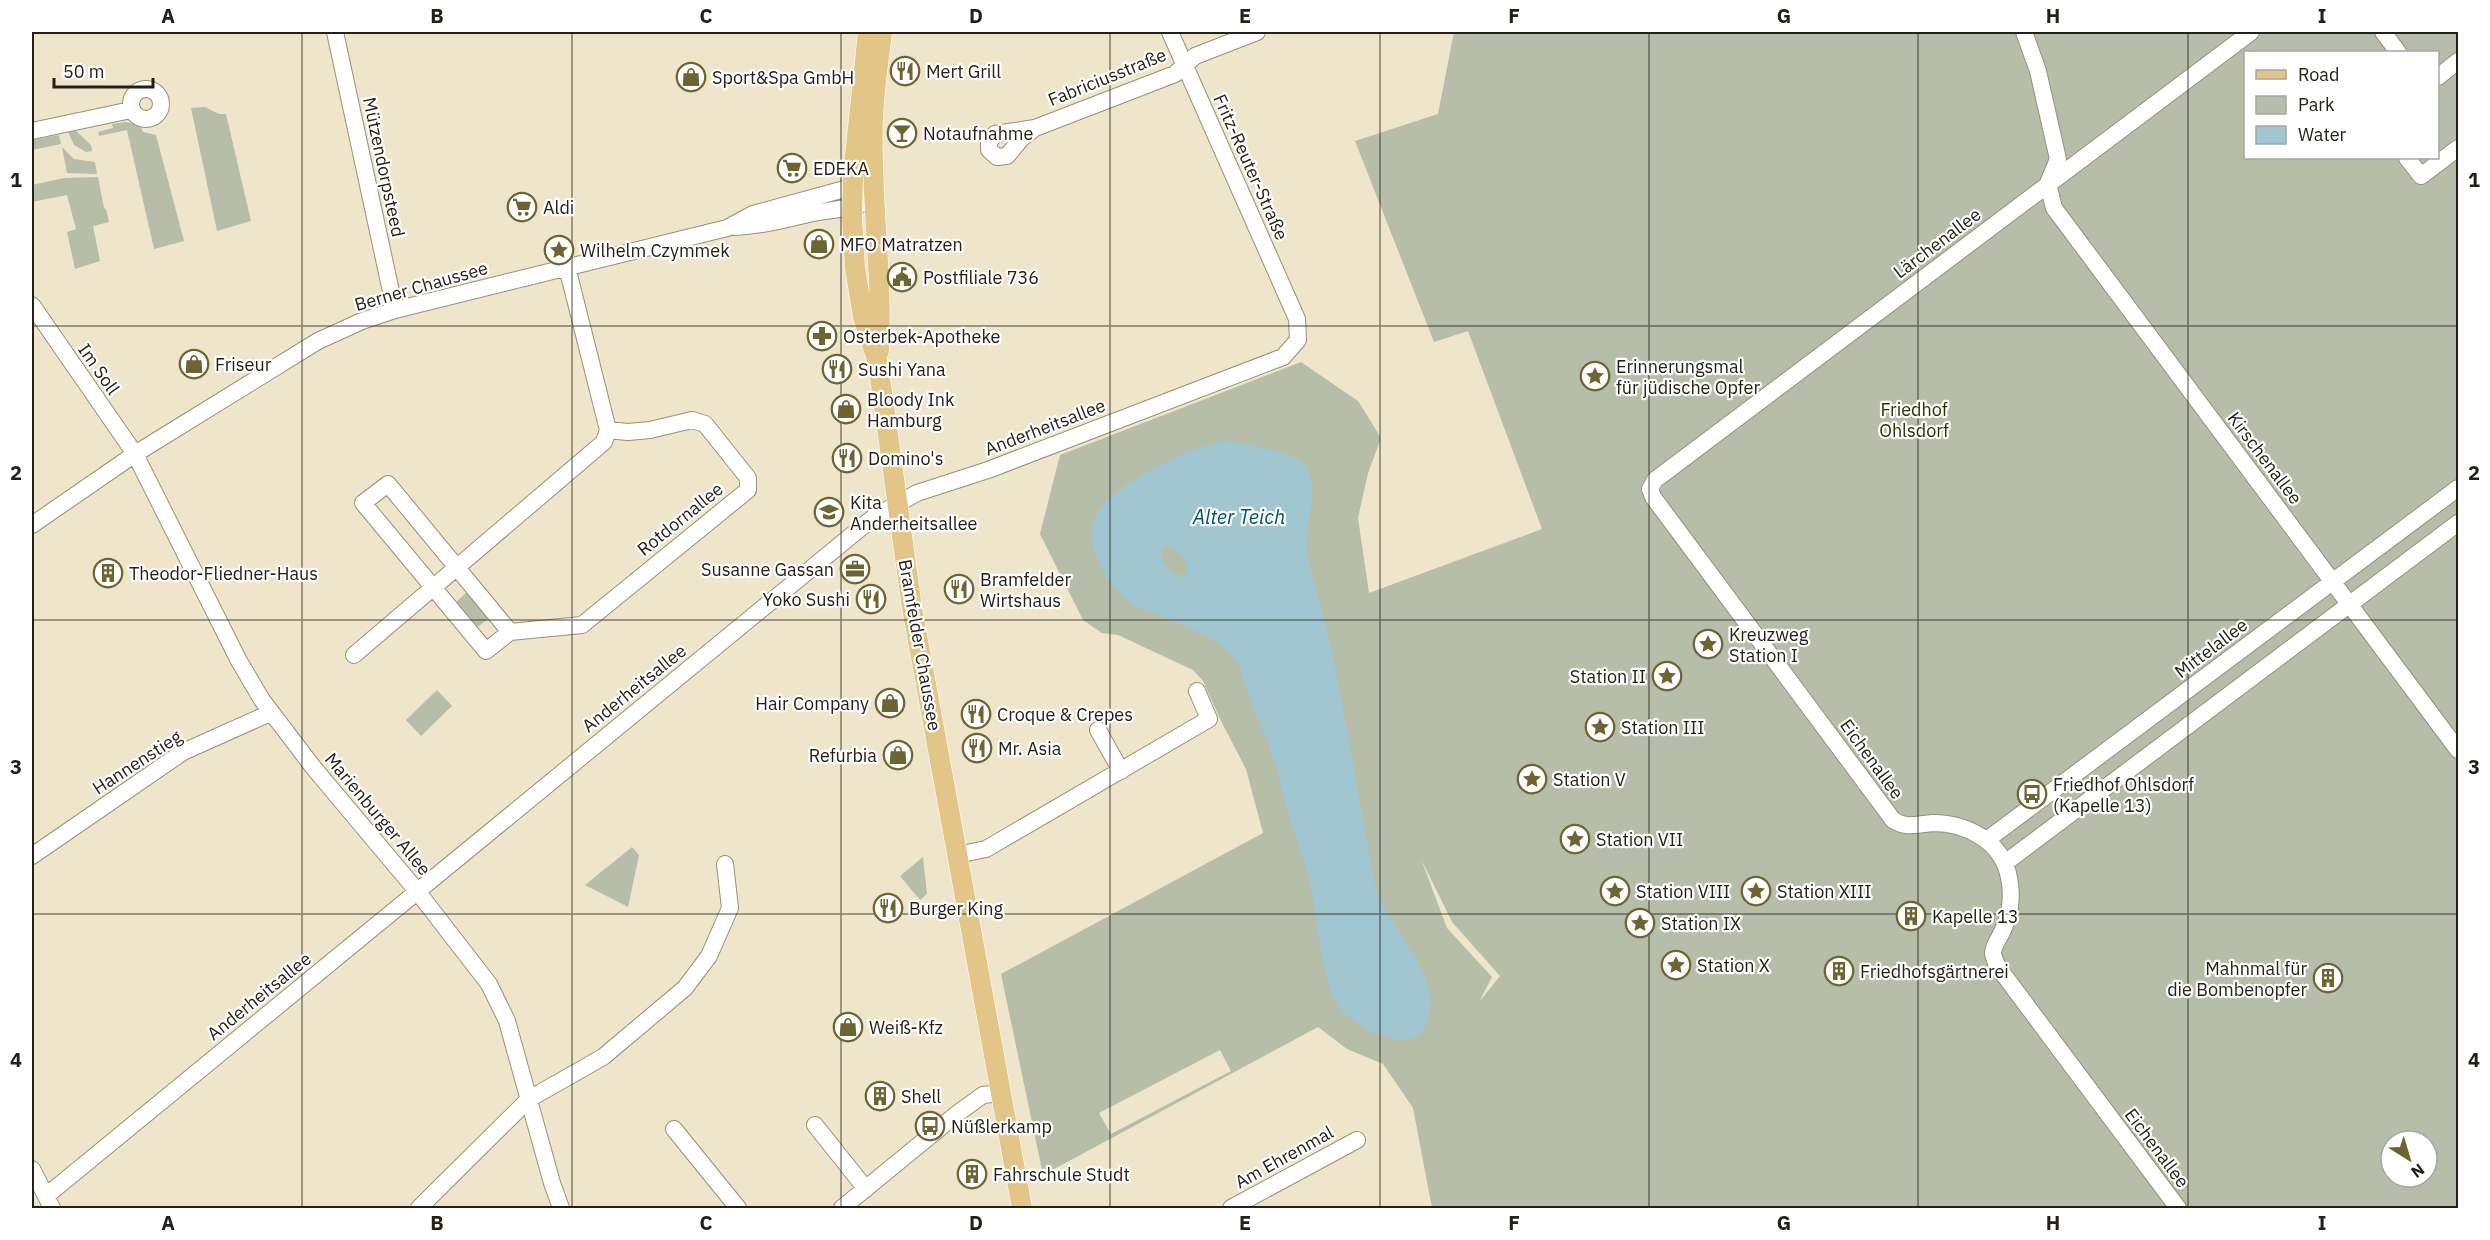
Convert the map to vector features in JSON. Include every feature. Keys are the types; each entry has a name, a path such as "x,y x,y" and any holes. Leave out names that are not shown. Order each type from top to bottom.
{"main road":[{"name":"Bramfelder Chaussee","path":"868,32 854,150 853,250 863,317 878,363 912,608 1022,1209"},
{"name":"Bramfelder Chaussee","path":"878,363 881,315 873,117 882,32"}],"street":[{"name":"Mützendorpsteed","path":"336,32 394,310"},
{"name":"Fritz-Reuter-Straße","path":"1170,32 1297,319"},
{"name":"Fabriciusstraße","path":"1035,128 1175,74 1195,56 1257,32"},
{"path":"2024,32 2038,71 2058,159 2048,184"},
{"name":"Lärchenallee","path":"1650,489 1655,480 2251,32"},
{"path":"2383,32 2397,51"},
{"path":"2439,75 2458,61"},
{"path":"32,132 131,110"},
{"path":"2408,159 2421,176 2458,148"},
{"name":"Kirschenallee","path":"2048,184 2054,208 2458,750"},
{"name":"Berner Chaussee","path":"727,228 753,214 852,187"},
{"path":"852,187 875,198"},
{"name":"Berner Chaussee","path":"32,525 135,454 318,341 362,321 394,310 727,228 757,226 814,213 852,208 875,198"},
{"path":"354,655 604,442 608,430 567,267"},
{"name":"Im Soll","path":"32,305 135,454"},
{"name":"Anderheitsallee","path":"49,1202 417,891 874,517 917,493 988,470 1283,357 1298,340 1297,319"},
{"name":"Rotdornallee","path":"510,632 582,625 748,490 748,478 705,424 692,420 650,430 628,432 608,430"},
{"name":"Marienburger Allee","path":"135,454 239,661 270,713 417,891 481,972 499,1001 507,1021 561,1209"},
{"path":"388,484 456,567 510,632 486,651 363,503 388,484"},
{"name":"Mittelallee","path":"1988,839 2458,488"},
{"name":"Eichenallee","path":"1650,489 1653,497 1893,820 1903,826 1932,823 1957,826 1988,839 2005,863 2009,877 2011,903 1993,955 1998,967 2178,1209"},
{"path":"2005,863 2458,523"},
{"path":"957,855 986,849 1209,719 1197,690"},
{"name":"Hannenstieg","path":"32,856 183,752 270,713"},
{"path":"1098,730 1121,771"},
{"path":"419,1209 530,1100 611,1051 673,1000 693,979 714,945 730,908 725,864"},
{"path":"842,1209 958,1113 983,1095 1000,1093"},
{"path":"815,1125 866,1188"},
{"path":"674,1129 738,1209"},
{"name":"Am Ehrenmal","path":"1231,1209 1357,1140"},
{"path":"32,1169 49,1202"}],"green space":[{"name":"Friedhof Ohlsdorf","path":"1454,32 2458,32 2458,1208 1432,1208 1413,1108 1383,1064 1347,1049 1318,1027 1043,1175 1001,974 1263,833 1246,769 1203,681 1193,670 1118,635 1102,633 1083,620 1040,534 1060,455 1301,362 1358,401 1381,438 1368,473 1358,518 1369,593 1542,529 1468,331 1434,342 1355,141 1438,114","holes":["1421,859 1452,922 1500,976 1479,1002 1492,977 1447,928","1220,1050 1231,1071 1111,1134 1099,1113"]},
{"path":"205,107 219,114 226,114 251,221 217,231 191,108"},
{"path":"125,122 140,125 143,132 156,135 184,241 154,249 127,130 99,136 98,132 113,128 112,124"},
{"path":"76,131 91,145 92,151 86,152 74,145 68,132"},
{"path":"59,135 61,144 32,150 32,140"},
{"path":"62,147 74,159 95,162 97,174 67,173"},
{"path":"98,177 109,222 93,226 100,261 75,269 67,232 76,229 67,195 32,202 32,185 64,178"},
{"path":"467,592 489,618 478,627 456,602"},
{"path":"437,690 452,706 421,736 406,720"},
{"path":"632,847 639,855 628,907 585,885"},
{"path":"923,857 927,894 920,900 900,876"}],"water":[{"name":"Alter Teich","path":"1229,441 1281,453 1300,461 1310,476 1312,497 1307,530 1307,551 1337,678 1376,889 1383,905 1415,956 1424,974 1429,992 1430,1010 1424,1028 1416,1036 1406,1040 1379,1035 1365,1028 1343,1012 1332,993 1324,966 1305,864 1271,751 1237,662 1225,649 1202,633 1134,606 1109,580 1094,551 1092,535 1094,521 1101,508 1111,497 1137,478 1171,460 1198,448","holes":["1168,546 1181,554 1188,566 1185,575 1174,573 1161,558 1161,549"]}],"place":[{"name":"Mert Grill","path":"905,71"},
{"name":"Sport&Spa GmbH","path":"691,77"},
{"name":"Notaufnahme","path":"902,133"},
{"name":"EDEKA","path":"792,168"},
{"name":"Aldi","path":"522,207"},
{"name":"MFO Matratzen","path":"819,244"},
{"name":"Wilhelm Czymmek","path":"559,250"},
{"name":"Postfiliale 736","path":"902,277"},
{"name":"Osterbek-Apotheke","path":"822,336"},
{"name":"Friseur","path":"194,364"},
{"name":"Sushi Yana","path":"837,369"},
{"name":"Erinnerungsmal für jüdische Opfer","path":"1595,376"},
{"name":"Bloody Ink Hamburg","path":"846,409"},
{"name":"Domino's","path":"847,458"},
{"name":"Kita Anderheitsallee","path":"829,512"},
{"name":"Susanne Gassan","path":"855,569"},
{"name":"Theodor-Fliedner-Haus","path":"108,573"},
{"name":"Bramfelder Wirtshaus","path":"959,589"},
{"name":"Yoko Sushi","path":"871,599"},
{"name":"Kreuzweg Station I","path":"1708,644"},
{"name":"Station II","path":"1667,676"},
{"name":"Hair Company","path":"890,703"},
{"name":"Croque & Crepes","path":"976,714"},
{"name":"Station III","path":"1600,727"},
{"name":"Mr. Asia","path":"977,748"},
{"name":"Refurbia","path":"898,755"},
{"name":"Station V","path":"1532,779"},
{"name":"Friedhof Ohlsdorf (Kapelle 13)","path":"2032,794"},
{"name":"Station VII","path":"1575,839"},
{"name":"Station VIII","path":"1615,891"},
{"name":"Station XIII","path":"1756,891"},
{"name":"Burger King","path":"888,908"},
{"name":"Kapelle 13","path":"1911,916"},
{"name":"Station IX","path":"1640,923"},
{"name":"Station X","path":"1676,965"},
{"name":"Friedhofsgärtnerei","path":"1839,971"},
{"name":"Mahnmal für die Bombenopfer","path":"2328,978"},
{"name":"Weiß-Kfz","path":"848,1027"},
{"name":"Shell","path":"880,1096"},
{"name":"Nüßlerkamp","path":"930,1126"},
{"name":"Fahrschule Studt","path":"972,1174"}]}
